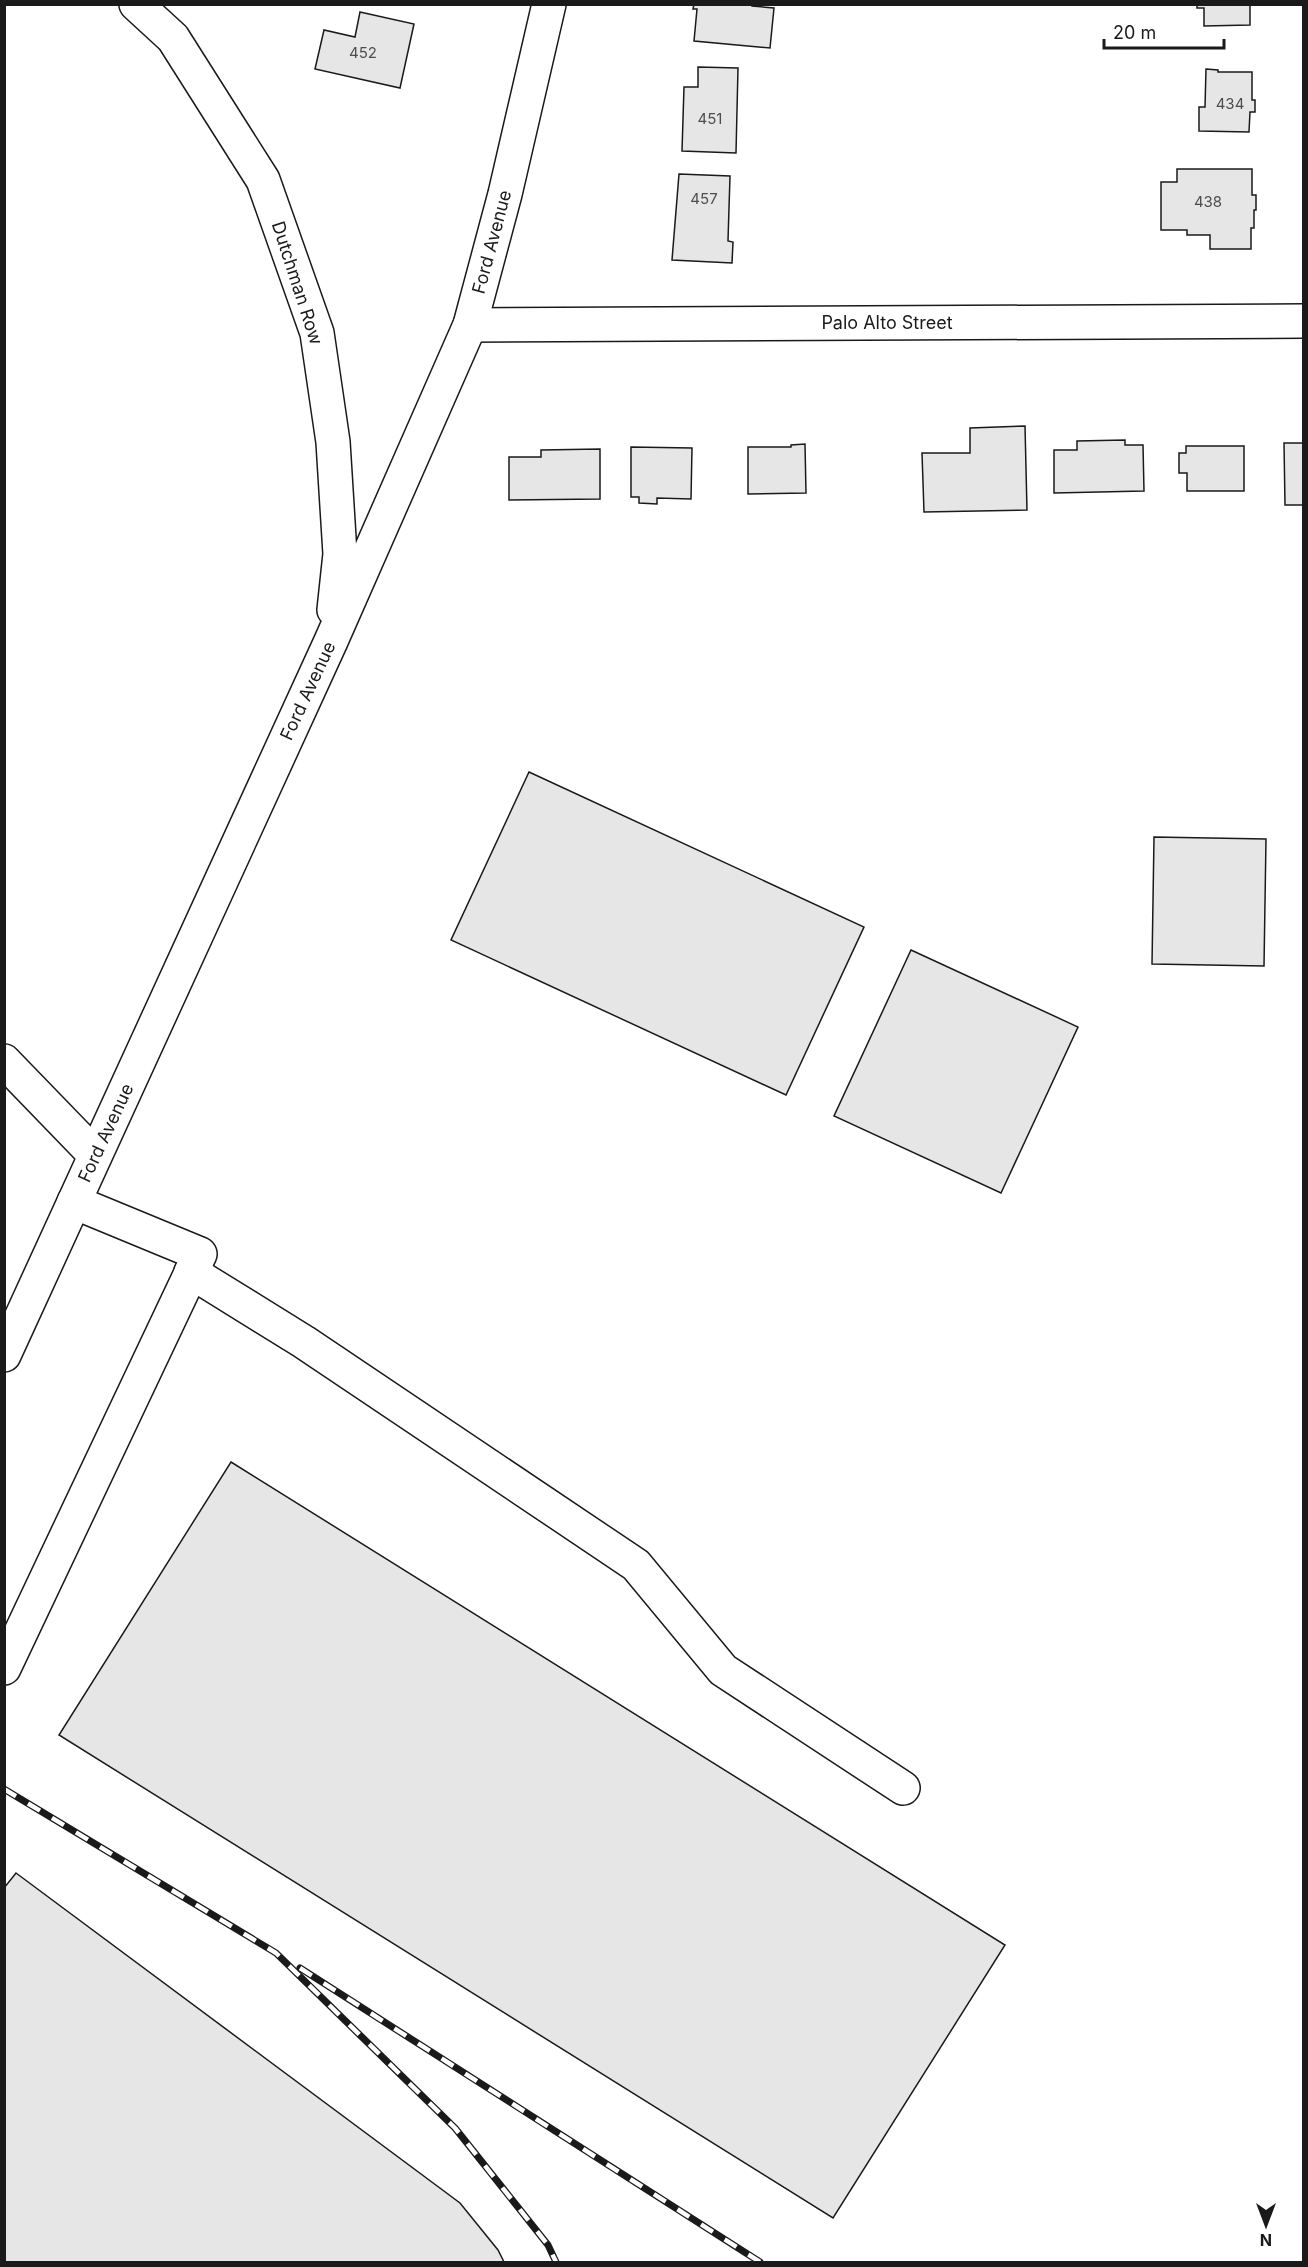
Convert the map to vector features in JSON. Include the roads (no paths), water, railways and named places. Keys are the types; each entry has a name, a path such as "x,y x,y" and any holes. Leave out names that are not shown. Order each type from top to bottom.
{"street":[{"name":"Dutchman Row","path":"136,4 173,38 263,180 317,333 333,442 340,554 331,641"},
{"name":"Ford Avenue","path":"4,1355 331,641 470,325 505,194 549,4"},
{"name":"Palo Alto Street","path":"470,325 1304,321"},
{"path":"4,1061 95,1155"},
{"path":"4,1668 200,1254 74,1202"},
{"path":"191,1272 303,1342 636,1565 723,1670 903,1788"}],"railway":[{"path":"4,1789 276,1953 455,2128 548,2245 556,2262"},
{"path":"300,1968 760,2262"}]}
